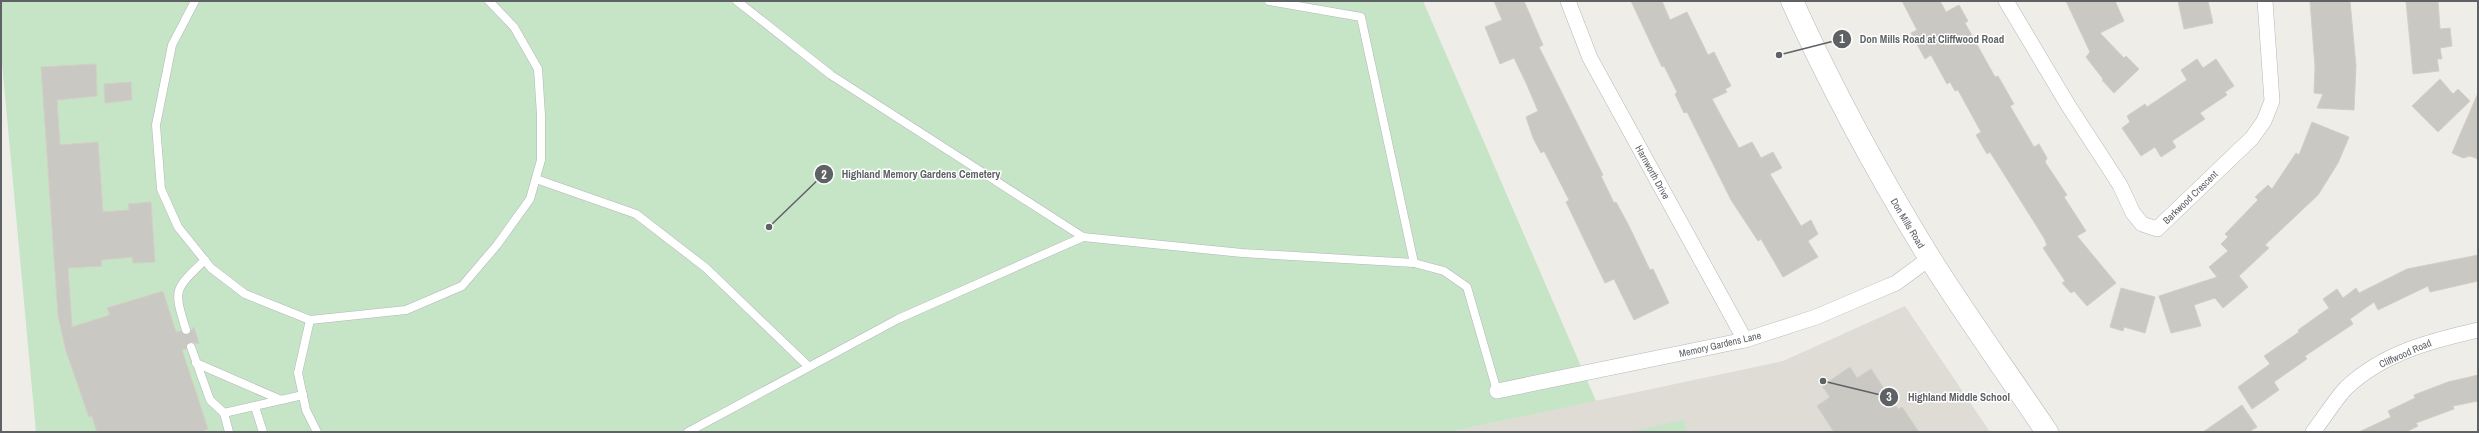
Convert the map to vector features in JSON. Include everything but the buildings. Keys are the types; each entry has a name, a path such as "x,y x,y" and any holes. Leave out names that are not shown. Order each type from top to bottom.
{"main road":[{"name":"Don Mills Road","path":"1792,1 1816,54 1881,177 1930,258 2047,432"}],"street":[{"name":"Harnworth Drive","path":"1568,1 1590,58 1744,340"},
{"name":"Barkwood Crescent","path":"2006,1 2068,105 2120,185 2133,213 2142,224 2157,229 2252,138 2264,121 2272,101 2265,1"},
{"name":"Memory Gardens Lane","path":"1497,391 1744,340 1816,317 1884,288 1896,282 1930,258"},
{"name":"Cliffwood Road","path":"2313,432 2346,389 2381,361 2427,342 2478,330"}],"lane":[{"path":"195,1 172,45 156,125 161,189 178,227 211,268 245,294 310,320 406,310 462,286 497,245 530,199 541,160 541,114 538,69 514,28 489,1"},
{"path":"737,1 831,75 1083,237 1242,254 1414,263 1444,271 1467,287 1497,391"},
{"path":"1269,1 1361,17 1414,263"},
{"path":"536,179 636,214 706,268 808,366"},
{"path":"688,432 808,366 898,319 1083,237"},
{"path":"186,330 176,298 182,282 205,260"},
{"path":"310,320 298,373 306,410 317,432"},
{"path":"191,347 210,400 224,414 229,432"},
{"path":"196,363 281,400"},
{"path":"224,414 303,395"},
{"path":"254,407 262,432"}],"shaded area":[{"path":"1905,306 1990,432 1449,432 1783,361"}],"green space":[{"path":"1,1 1423,1 1596,401 1449,432 36,432 1,52"},
{"path":"1684,420 1686,432 1630,432"}],"place":[{"name":"Don Mills Road at Cliffwood Road","path":"1779,55"},
{"name":"Highland Memory Gardens Cemetery","path":"769,227"},
{"name":"Highland Middle School","path":"1823,381"}]}
